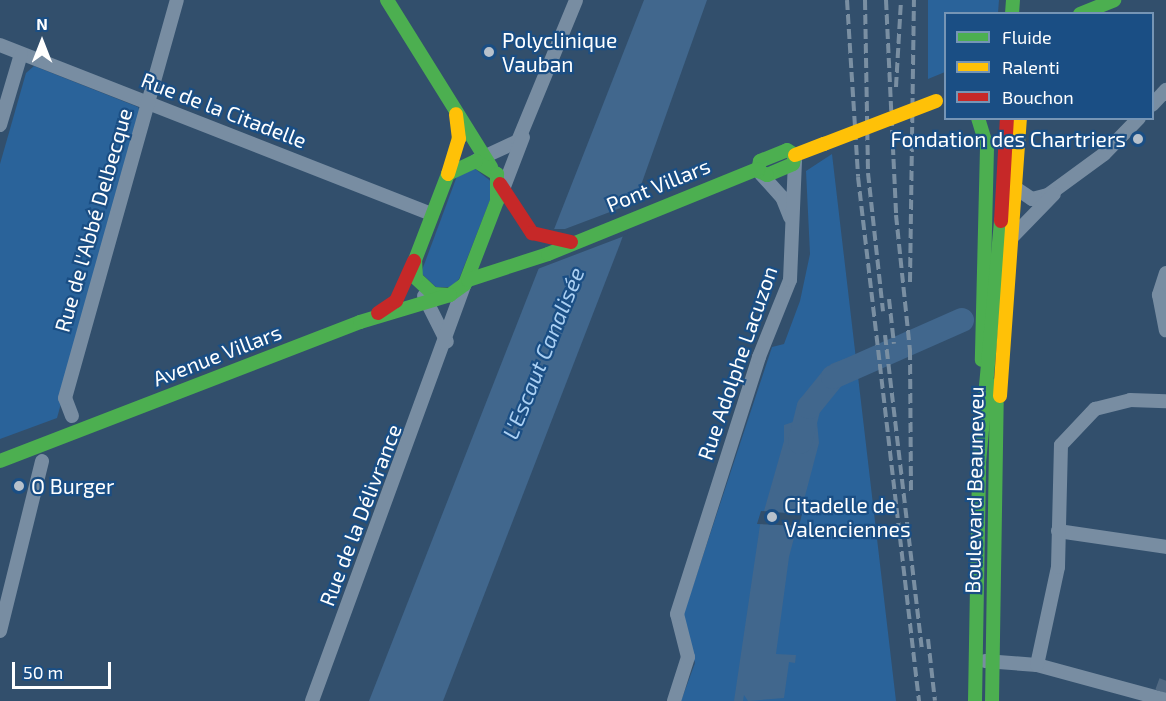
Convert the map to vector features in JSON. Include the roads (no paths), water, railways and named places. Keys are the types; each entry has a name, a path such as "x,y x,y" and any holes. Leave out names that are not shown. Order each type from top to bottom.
{"main road":[{"name":"Pont Villars","path":"387,0 484,161 532,233 549,241 576,241"},
{"path":"1067,12 1079,0"},
{"path":"1084,12 1102,2"},
{"path":"795,158 824,144 941,99"},
{"path":"360,322 394,304 415,260 459,139 456,112"},
{"path":"979,120 987,148 980,312 990,420"},
{"name":"Boulevard Beauneveu","path":"975,701 1007,120"},
{"path":"990,420 1014,235 1020,120"},
{"name":"Pont Villars","path":"466,282 520,264 670,202 759,171 760,161 787,150 795,158"},
{"path":"448,174 460,164 484,161"},
{"path":"466,282 495,207"},
{"path":"415,260 418,281 433,294 450,295"},
{"name":"Avenue Villars","path":"0,462 360,322 450,295 466,282"},
{"name":"Boulevard Beauneveu","path":"990,420 992,701"}],"street":[{"name":"Rue de l'Abbé Delbecque","path":"72,416 65,398 177,0"},
{"path":"495,207 576,0"},
{"name":"Rue de la Citadelle","path":"0,45 432,214"},
{"path":"0,125 21,54"},
{"path":"1017,189 1036,200 1104,154 1137,120"},
{"path":"484,161 511,147 523,132"},
{"name":"Rue Adolphe Lacuzon","path":"674,701 688,657 676,620 759,357 788,289 794,231 795,158"},
{"name":"Rue Adolphe Lacuzon","path":"759,171 782,197 794,231"},
{"path":"1014,235 1058,187"},
{"path":"1166,273 1160,299 1166,330"},
{"path":"418,281 428,303 444,327 447,344"},
{"name":"Rue de la Délivrance","path":"312,701 447,344 466,282"},
{"path":"1036,665 1056,580 1061,445 1084,417 1102,406 1166,401"},
{"path":"0,631 42,461"},
{"path":"1058,531 1166,547"},
{"path":"976,651 992,664 1036,665 1162,697"}],"water":[{"name":"L'Escaut Canalisée","path":"644,0 707,0 620,244 443,701 369,701"},
{"path":"855,355 857,377 828,391 811,420 817,422 819,443 789,557 776,654 796,655 795,663 789,662 784,698 748,701 744,695 743,701 734,701 760,525 784,441 784,425 805,418 811,406 806,404 831,364"}],"waterway":[{"path":"800,442 809,407 833,377 962,320"}],"tunnel":[{"path":"1162,692 1166,681"}],"railway":[{"path":"847,0 858,177 919,701"},
{"path":"865,0 868,173 883,311"},
{"path":"886,0 896,215 910,350 911,493"},
{"path":"896,87 901,0"},
{"path":"910,282 914,0"},
{"path":"889,299 894,344"},
{"path":"885,335 922,651"},
{"path":"928,639 935,701"}],"place":[{"name":"Polyclinique Vauban","path":"489,52"},
{"name":"Fondation des Chartriers","path":"1138,139"},
{"name":"O Burger","path":"19,486"},
{"name":"Citadelle de Valenciennes","path":"772,517"}]}
